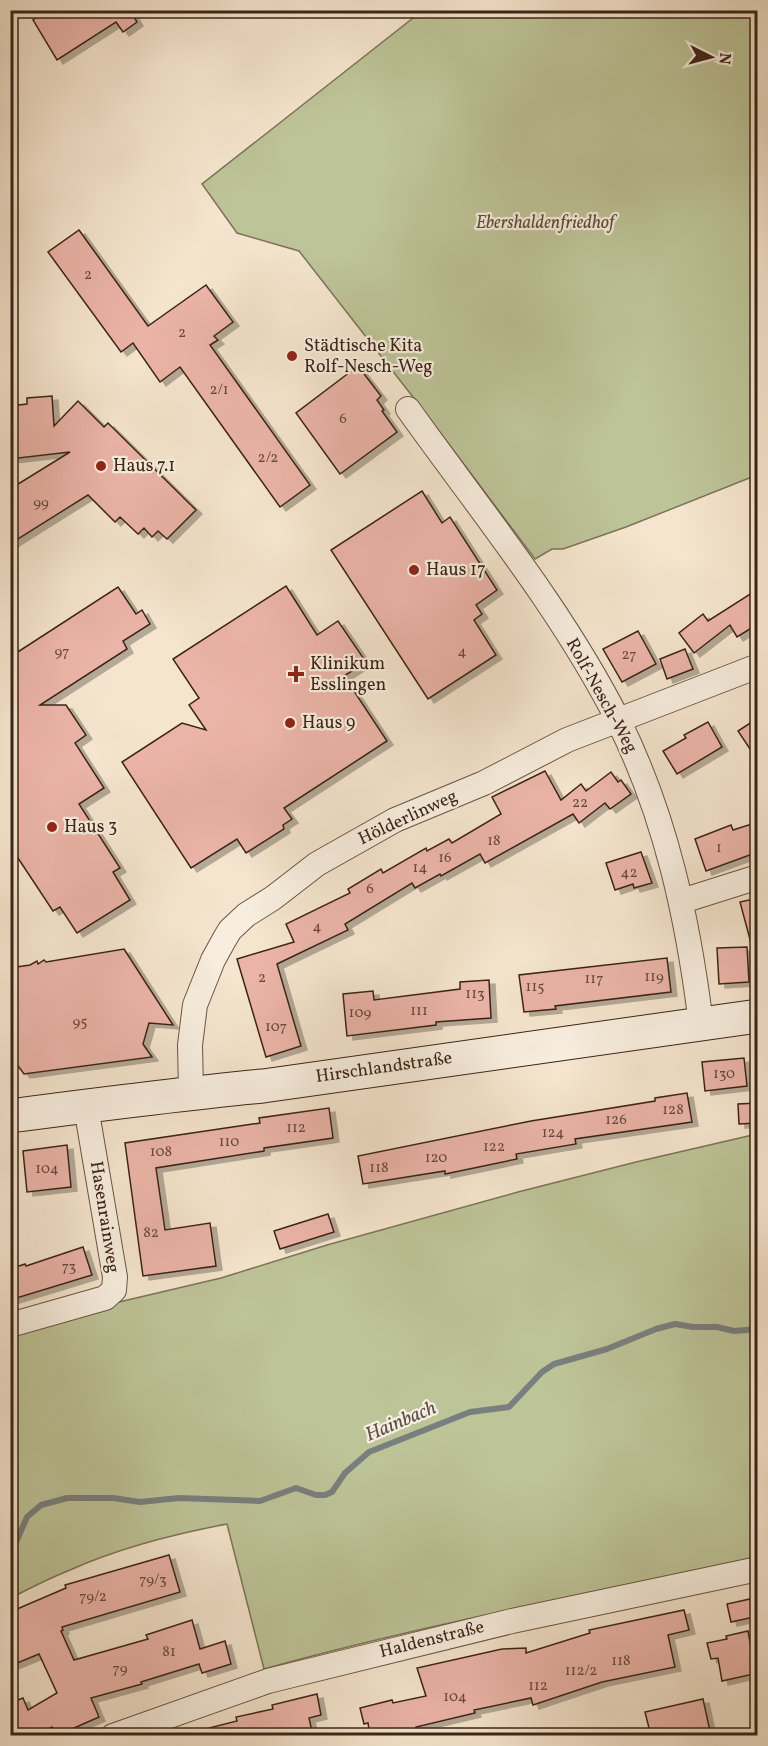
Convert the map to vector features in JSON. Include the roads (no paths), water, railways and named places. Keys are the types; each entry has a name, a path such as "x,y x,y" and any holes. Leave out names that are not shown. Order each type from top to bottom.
{"street":[{"name":"Rolf-Nesch-Weg","path":"408,409 530,574 618,721 651,797 682,901 700,1024"},
{"name":"Hölderlinweg","path":"190,1092 190,1039 195,1005 213,960 239,920 273,898 304,872 381,827 484,783 567,740 758,666"},
{"path":"682,901 758,877"},
{"name":"Hirschlandstraße","path":"10,1116 143,1101 190,1092 262,1086 758,1016"},
{"name":"Hasenrainweg","path":"10,1325 105,1298 114,1290 115,1277 86,1107"},
{"name":"Haldenstraße","path":"113,1736 268,1681 512,1621 758,1569"}],"waterway":[{"name":"Hainbach","path":"10,1556 27,1517 41,1505 67,1498 113,1498 140,1502 179,1498 260,1501 296,1488 316,1495 325,1495 332,1492 345,1473 369,1452 470,1412 509,1407 542,1372 554,1364 607,1349 656,1329 675,1324 717,1327 734,1331 758,1329"}],"place":[{"name":"Städtische Kita Rolf-Nesch-Weg","path":"292,356"},
{"name":"Haus 7.1","path":"101,466"},
{"name":"Haus 17","path":"414,570"},
{"name":"Klinikum Esslingen","path":"296,674"},
{"name":"Haus 9","path":"290,723"},
{"name":"Haus 3","path":"52,827"}],"park label":[{"name":"Ebershaldenfriedhof","path":"545,223"}]}
